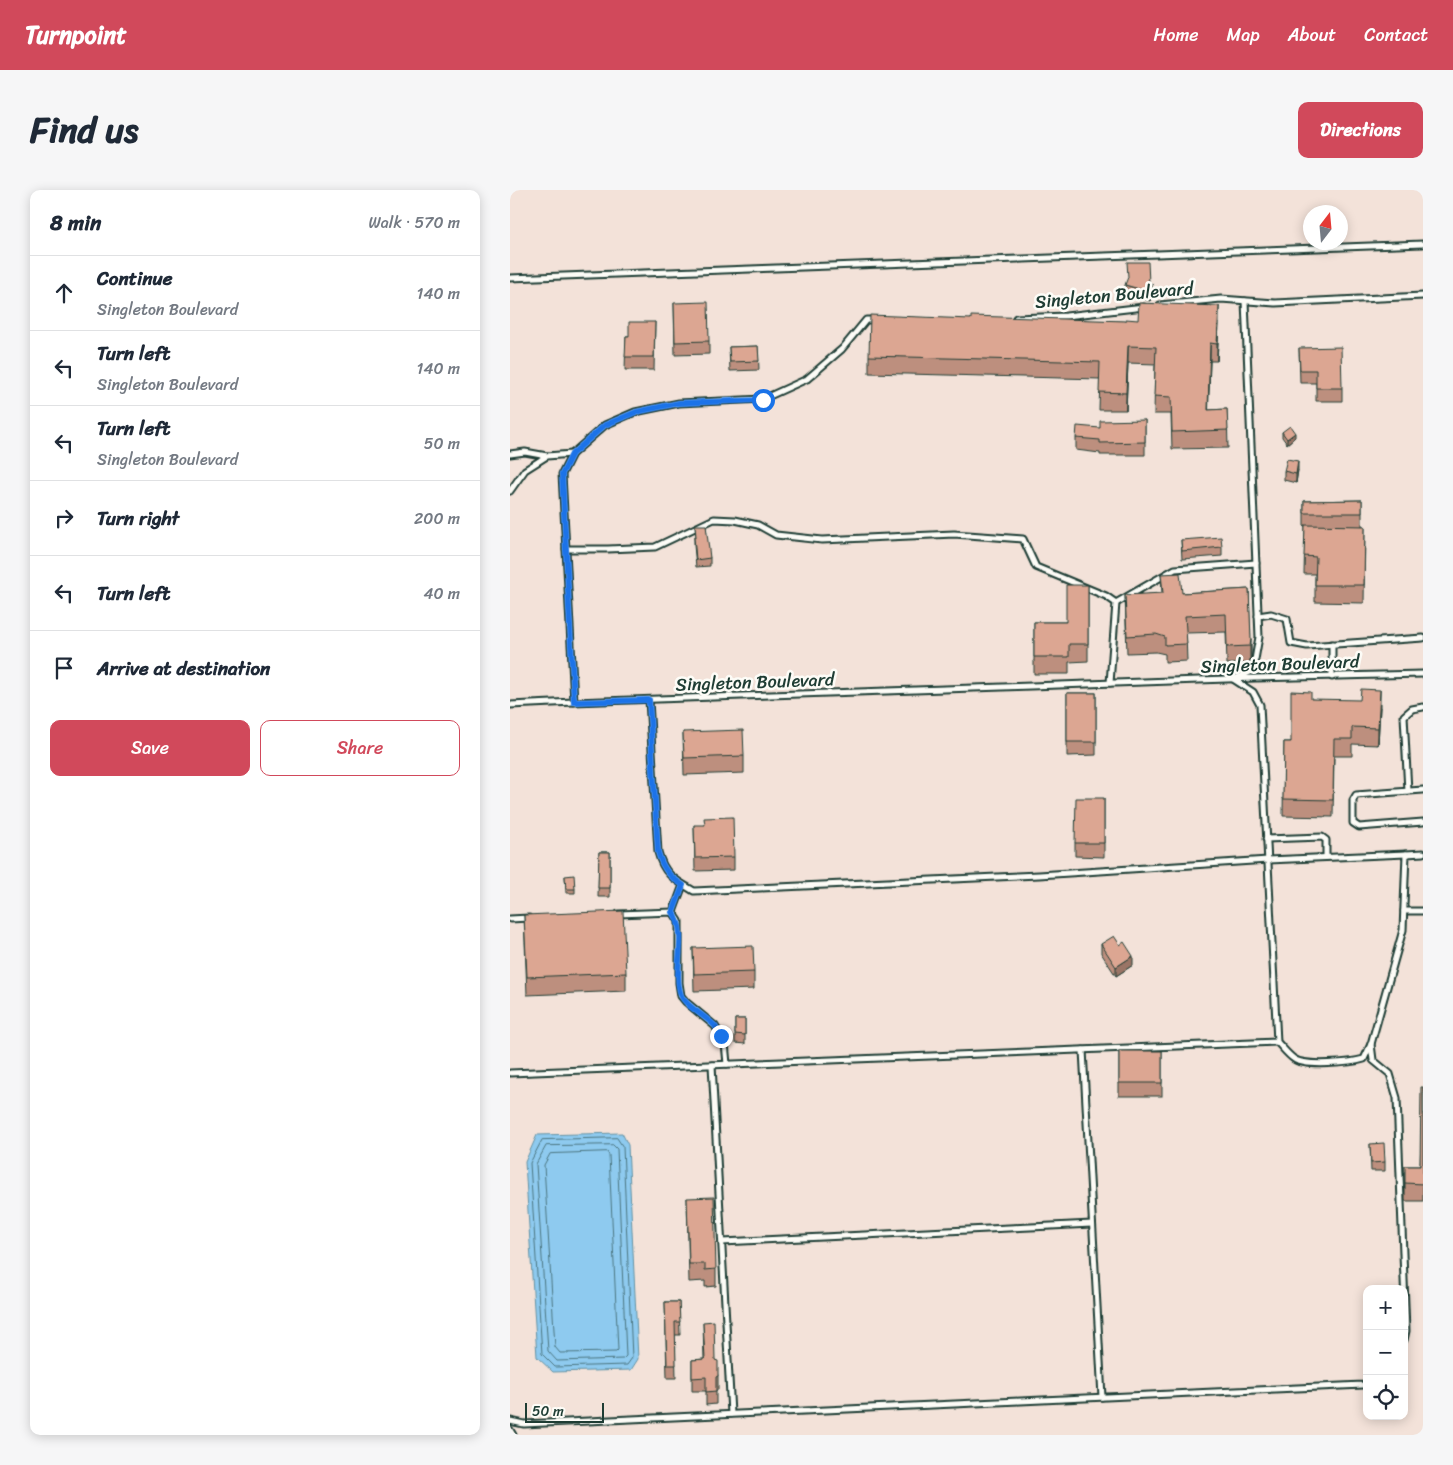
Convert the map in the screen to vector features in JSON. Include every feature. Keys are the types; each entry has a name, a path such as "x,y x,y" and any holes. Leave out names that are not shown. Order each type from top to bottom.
{"lane":[{"path":"510,278 1423,244"},
{"name":"Singleton Boulevard","path":"1157,305 1221,299 1276,303 1423,296"},
{"path":"1233,679 1253,671 1258,638 1245,300"},
{"name":"Singleton Boulevard","path":"1007,318 1066,316 1148,306"},
{"path":"574,702 562,474 572,454 605,425 636,412 679,403 763,400 807,379 842,349 866,320 885,320"},
{"path":"510,454 525,452 548,456 572,454"},
{"path":"510,491 525,470 548,456"},
{"path":"566,549 655,547 714,519 735,520 758,525 776,535 822,540 954,534 1022,540 1036,567 1106,596 1116,603"},
{"path":"1116,603 1175,569 1256,563"},
{"path":"1110,684 1116,603"},
{"path":"1258,616 1271,614 1287,619 1291,643 1307,646 1423,638"},
{"path":"1332,644 1332,676"},
{"name":"Singleton Boulevard","path":"510,705 1423,674"},
{"path":"1233,679 1253,692 1260,705 1277,1042 1294,1060 1310,1064 1353,1062 1364,1059 1371,1044 1403,930 1406,854"},
{"path":"649,700 658,852 662,866 676,881 694,892 1423,853"},
{"path":"1408,791 1404,716 1412,709 1423,707"},
{"path":"1423,790 1356,795 1353,800 1354,823 1359,827 1423,822"},
{"path":"1266,840 1322,837 1326,840 1326,858"},
{"path":"673,912 683,885"},
{"path":"1404,912 1423,911"},
{"path":"616,914 673,912"},
{"path":"673,912 679,921 679,983 681,996 715,1026 725,1043 727,1064"},
{"path":"510,919 539,918"},
{"path":"510,1073 1277,1042"},
{"path":"1371,1044 1373,1060 1390,1074 1396,1098 1406,1330"},
{"path":"1084,1050 1102,1397"},
{"path":"712,1065 731,1414"},
{"path":"722,1242 1092,1224"},
{"path":"510,1421 524,1424 1363,1385"},
{"path":"510,1430 513,1435"}],"water":[{"path":"622,1133 628,1145 638,1359 631,1370 553,1372 537,1357 525,1162 537,1135"}],"building":[{"path":"1127,262 1148,262 1149,283 1152,284 1150,292 1125,285 1128,277"},
{"path":"708,302 709,341 675,342 674,303"},
{"path":"1139,303 1219,306 1217,344 1210,343 1208,410 1227,409 1228,430 1172,432 1171,397 1154,396 1156,347 1128,346 1126,393 1099,392 1100,362 869,356 870,315 971,319 971,316 1126,321 1126,319 1138,320"},
{"path":"629,322 655,322 654,357 625,357 626,336 629,336"},
{"path":"758,346 759,361 730,362 729,347"},
{"path":"1341,347 1342,388 1316,388 1316,370 1300,370 1299,348"},
{"path":"1145,420 1145,442 1100,443 1100,440 1076,438 1077,426 1100,428 1100,421"},
{"path":"1290,426 1295,433 1287,439 1282,432"},
{"path":"1287,459 1298,461 1296,474 1284,471"},
{"path":"1362,500 1362,513 1304,513 1304,501"},
{"path":"695,525 706,525 710,558 696,560"},
{"path":"1305,525 1365,526 1364,585 1315,585 1316,557 1304,556"},
{"path":"1221,537 1222,547 1182,551 1181,540"},
{"path":"1180,573 1182,593 1249,589 1250,646 1227,647 1226,614 1185,616 1187,644 1165,645 1165,637 1156,634 1127,636 1125,595 1163,593 1161,574"},
{"path":"1066,585 1088,585 1088,644 1069,644 1069,657 1034,657 1034,622 1066,622"},
{"path":"1361,689 1380,690 1378,728 1352,727 1352,739 1334,739 1333,800 1283,799 1284,742 1291,742 1291,691 1311,692 1311,699 1360,700"},
{"path":"1067,693 1096,693 1096,742 1067,742"},
{"path":"743,730 744,756 684,758 683,732"},
{"path":"1076,798 1104,798 1104,843 1075,843"},
{"path":"733,817 734,857 695,858 694,825 705,825 704,818"},
{"path":"599,852 610,852 610,888 598,888"},
{"path":"574,875 575,889 566,889 565,876"},
{"path":"623,911 626,973 527,977 524,915"},
{"path":"1114,936 1120,945 1124,942 1133,956 1116,967 1101,944"},
{"path":"753,946 754,972 694,974 693,948"},
{"path":"735,1019 745,1019 745,1035 735,1034"},
{"path":"1119,1051 1162,1051 1162,1083 1119,1083"},
{"path":"1421,1087 1423,1087 1423,1184 1405,1183 1405,1166 1420,1166"},
{"path":"1384,1143 1385,1162 1371,1163 1370,1144"},
{"path":"714,1197 716,1269 705,1270 705,1264 689,1264 687,1198"},
{"path":"665,1302 679,1302 680,1322 675,1322 676,1365 667,1365"},
{"path":"714,1321 715,1360 718,1361 718,1376 716,1377 716,1391 706,1392 706,1377 692,1378 692,1360 705,1359 703,1322"}],"route":[{"path":"721,1036 715,1026 681,996 679,983 679,921 673,912 683,885 676,881 662,866 658,852 649,700 574,702 562,474 572,454 605,425 636,412 679,403 763,400"}]}
